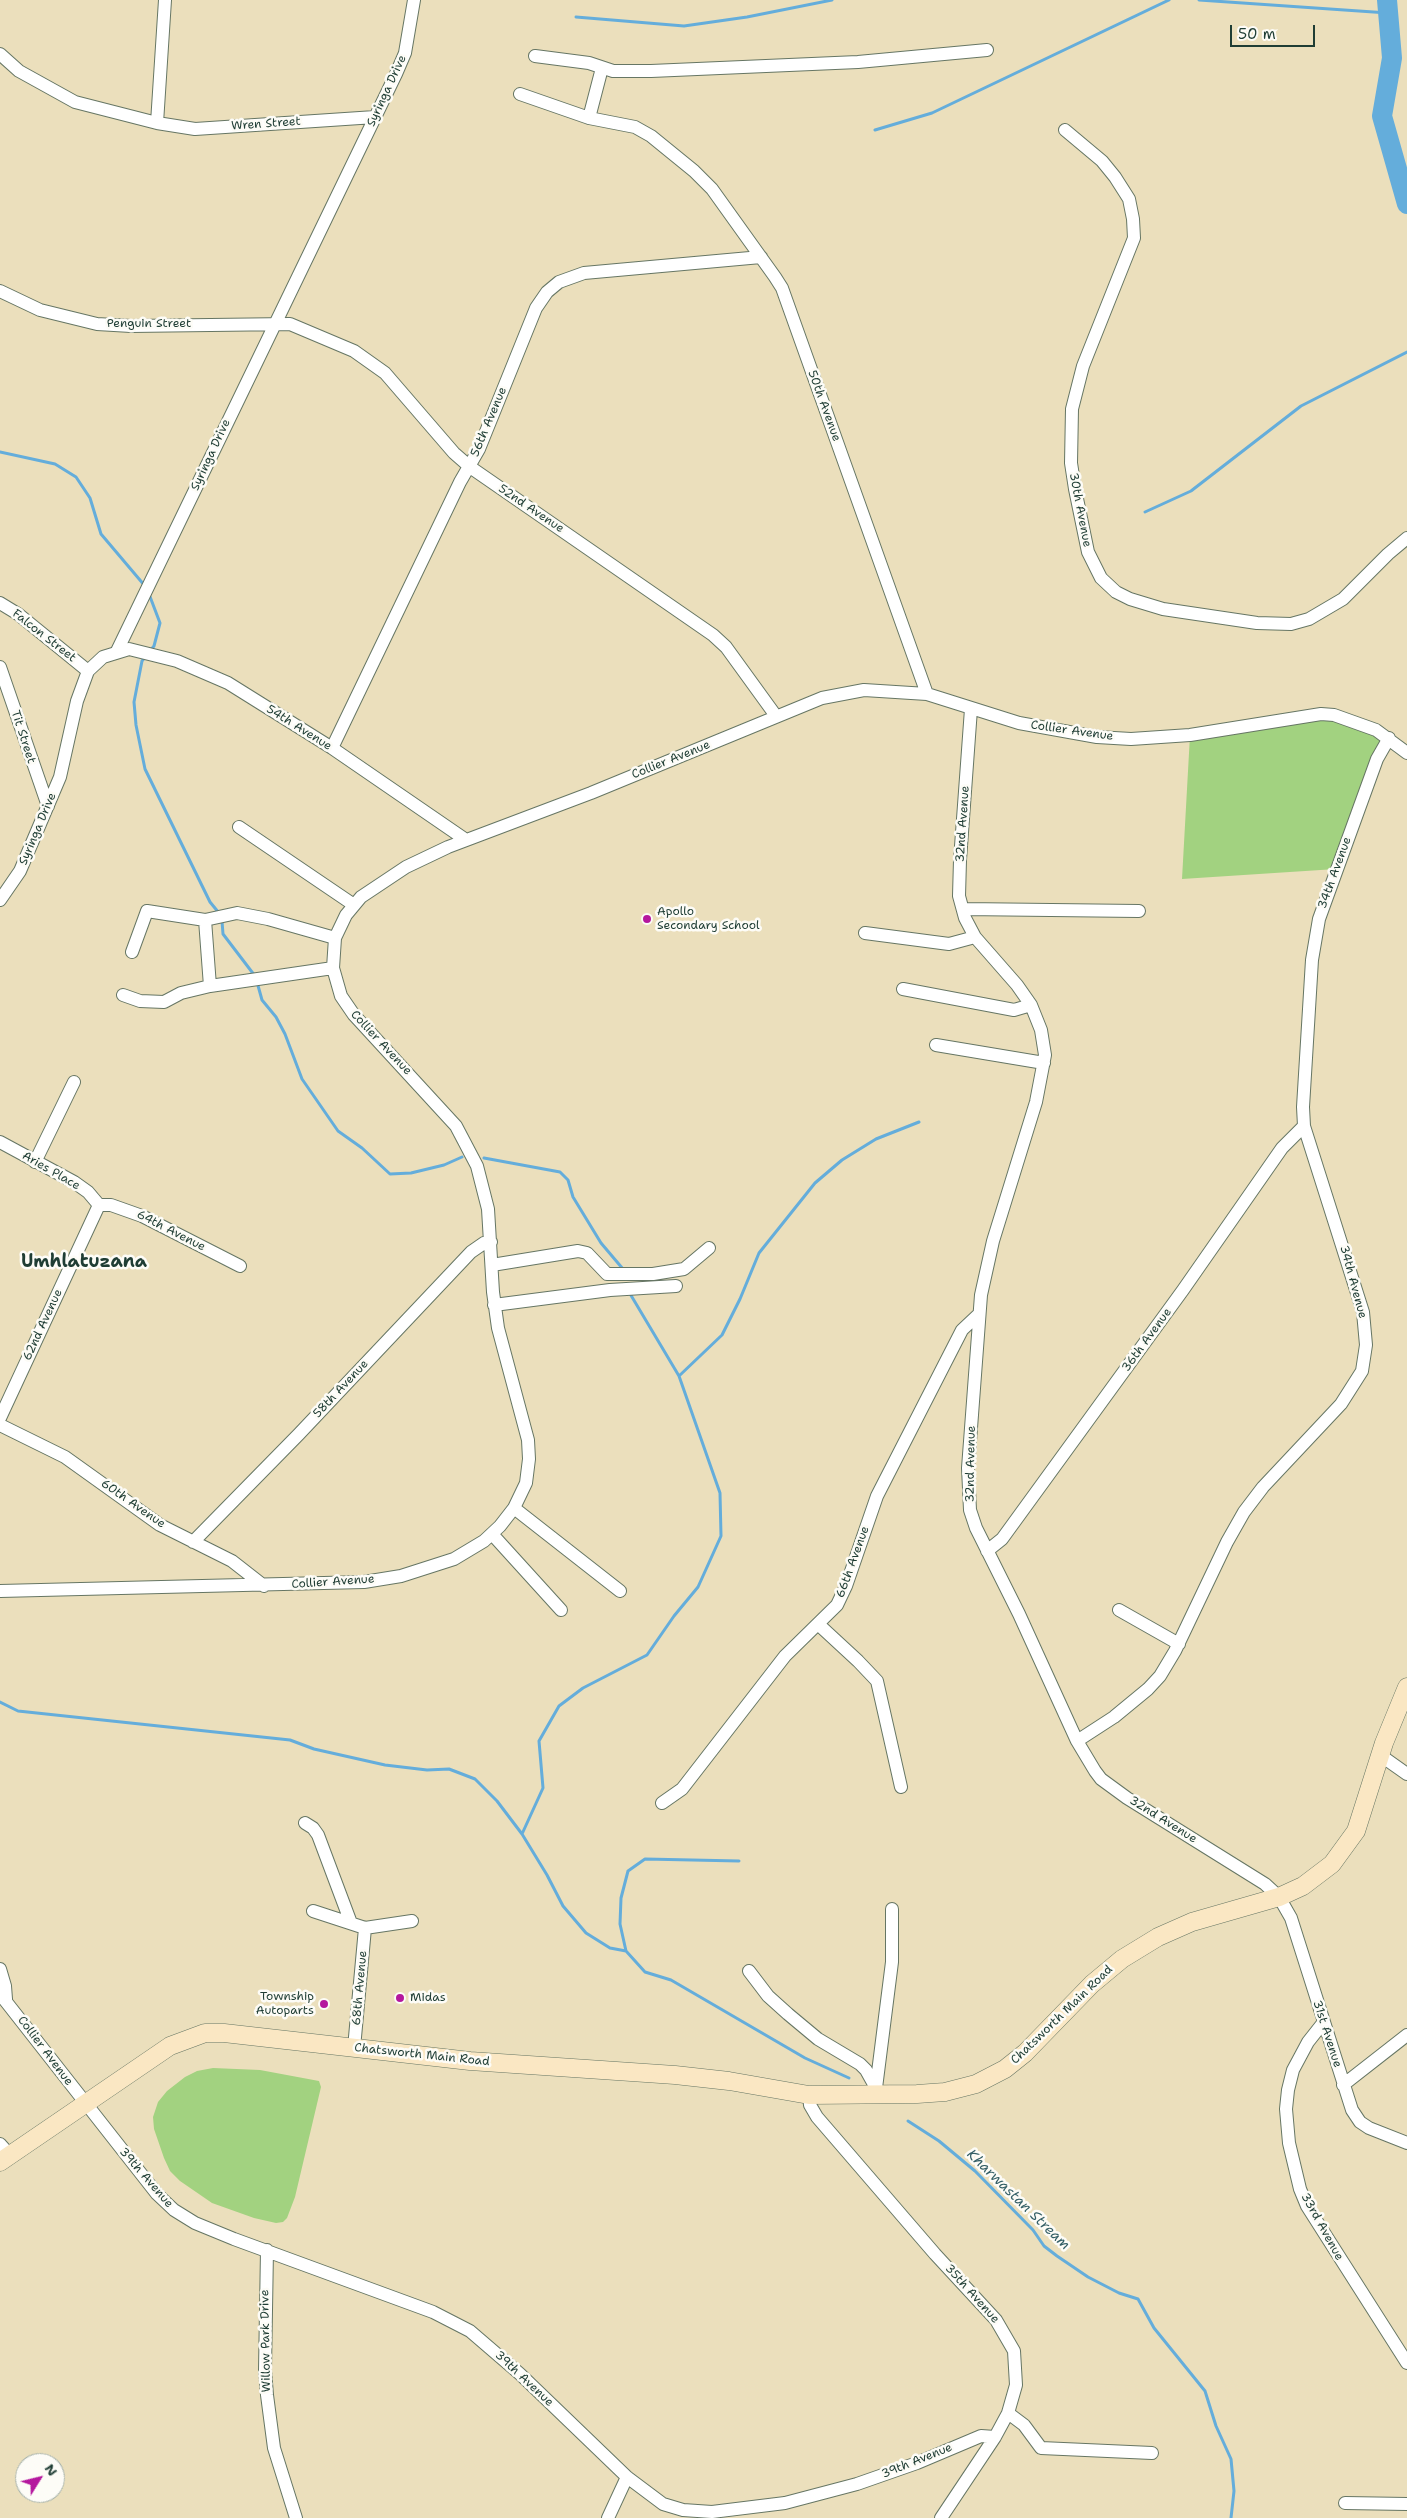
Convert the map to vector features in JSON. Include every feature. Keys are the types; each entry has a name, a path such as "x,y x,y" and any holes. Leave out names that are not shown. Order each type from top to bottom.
{"street":[{"path":"157,123 165,0"},
{"name":"Syringa Drive","path":"117,651 144,599 405,53 414,0"},
{"path":"535,56 589,63 614,71 651,71 746,65 819,64 987,50"},
{"name":"Wren Street","path":"0,54 18,71 75,102 157,123 195,128 375,116"},
{"path":"589,118 602,68"},
{"name":"50th Avenue","path":"520,94 589,118 636,127 669,148 712,190 761,257 782,288 927,694"},
{"name":"30th Avenue","path":"1064,130 1102,161 1115,177 1129,199 1133,219 1134,238 1083,366 1072,409 1071,463 1075,489 1088,552 1101,578 1123,596 1163,609 1257,622 1291,624 1309,619 1343,599 1388,554 1407,538"},
{"name":"56th Avenue","path":"332,748 460,482 479,449 536,308 547,292 559,282 584,272 761,257"},
{"name":"Penguin Street","path":"0,291 40,310 97,324 131,326 275,323"},
{"name":"52nd Avenue","path":"275,323 290,324 354,351 376,365 454,453 470,466 699,623 726,647 776,716"},
{"name":"Falcon Street","path":"0,603 18,614 88,671"},
{"name":"54th Avenue","path":"117,651 129,649 160,656 228,683 332,748 466,840"},
{"path":"88,671 95,662 117,651"},
{"name":"Tit Street","path":"0,667 48,806"},
{"name":"Syringa Drive","path":"0,900 20,871 60,777 77,701 88,671"},
{"name":"Collier Avenue","path":"0,1591 264,1586 364,1582 401,1576 454,1558 475,1548 492,1534 514,1508 526,1483 529,1459 528,1440 503,1347 494,1305 488,1209 483,1186 464,1138 445,1113 354,1015 341,996 333,968 335,938 346,915 372,889 406,868 448,847 591,793 776,716 843,693 864,690 894,690 927,694 1019,723 1066,732 1131,739 1190,735 1328,714 1365,724 1389,738 1407,753"},
{"name":"32nd Avenue","path":"971,709 958,883 962,909 975,937 1016,985 1031,1006 1041,1030 1044,1063 1034,1111 993,1241 983,1281 978,1314 968,1468 969,1495 976,1528 1077,1741 1101,1779 1127,1798 1265,1884 1279,1896"},
{"name":"34th Avenue","path":"1077,1741 1114,1717 1148,1689 1168,1664 1227,1542 1244,1512 1263,1487 1341,1404 1362,1371 1366,1345 1361,1304 1304,1126 1312,960 1319,919 1377,759 1389,738"},
{"path":"239,827 354,905"},
{"path":"962,909 1138,911"},
{"path":"132,952 147,911 205,920 237,913 268,919 335,938"},
{"path":"205,920 210,986"},
{"path":"865,933 949,944 975,937"},
{"path":"123,995 140,1001 164,1002 182,993 210,986 333,968"},
{"path":"903,989 1014,1010 1031,1006"},
{"path":"936,1045 1044,1063"},
{"path":"35,1162 74,1082"},
{"name":"36th Avenue","path":"987,1551 1002,1539 1183,1290 1282,1148 1304,1126"},
{"name":"Aries Place","path":"0,1142 74,1182 88,1192 99,1205"},
{"name":"64th Avenue","path":"99,1205 111,1205 142,1216 240,1266"},
{"name":"62nd Avenue","path":"0,1418 99,1205"},
{"name":"58th Avenue","path":"193,1542 299,1434 471,1252 484,1243 491,1242"},
{"path":"492,1265 578,1250 587,1253 604,1273 614,1275 632,1274 684,1269 709,1248"},
{"path":"494,1305 621,1289 676,1286"},
{"name":"66th Avenue","path":"662,1803 682,1789 784,1656 818,1624 842,1596 877,1496 962,1330 978,1314"},
{"name":"60th Avenue","path":"0,1425 64,1457 160,1525 232,1560 264,1586"},
{"path":"514,1508 620,1591"},
{"path":"492,1534 561,1610"},
{"path":"1120,1610 1178,1644"},
{"path":"818,1624 858,1660 877,1681 901,1787"},
{"name":"Chatsworth Main Road","path":"3,2153 84,2103 170,2046 205,2033 224,2033 470,2061 675,2075 729,2081 809,2095 945,2092 976,2084 1005,2069 1025,2053 1092,1984 1122,1958 1158,1936 1192,1922 1279,1896 1319,1876 1347,1846 1362,1814 1380,1755 1399,1703 1407,1688"},
{"path":"1380,1755 1407,1774"},
{"path":"305,1823 313,1828 318,1835 351,1923"},
{"name":"31st Avenue","path":"1279,1896 1291,1918 1352,2110 1360,2122 1368,2128 1407,2143"},
{"path":"878,2092 892,1962 892,1909"},
{"path":"313,1911 365,1928 412,1921"},
{"name":"68th Avenue","path":"354,2048 365,1928"},
{"name":"Collier Avenue","path":"0,1969 5,1986 3,1997 84,2103"},
{"path":"749,1971 768,1996 788,2014 818,2039 860,2064 878,2092"},
{"name":"33rd Avenue","path":"1323,2023 1299,2056 1288,2090 1286,2109 1291,2152 1307,2206 1407,2363"},
{"path":"1343,2085 1407,2035"},
{"name":"35th Avenue","path":"809,2095 813,2112 838,2143 1004,2331 1014,2350 1016,2372 1014,2394 1008,2413 995,2437 940,2518"},
{"name":"39th Avenue","path":"84,2103 157,2194 174,2210 195,2223 433,2312 470,2331 520,2374 627,2477 656,2499 673,2508 712,2512 785,2503 832,2491 917,2463 981,2436 995,2437"},
{"name":"Willow Park Drive","path":"267,2250 264,2370 274,2448 296,2518"},
{"path":"1008,2413 1024,2425 1041,2448 1152,2453"},
{"path":"608,2518 627,2477"},
{"path":"1345,2503 1407,2504"}],"green space":[{"path":"1321,713 1390,738 1336,869 1182,879 1190,735"},
{"path":"213,2068 260,2070 319,2081 321,2087 295,2197 287,2218 283,2222 276,2223 254,2218 212,2203 180,2181 170,2171 164,2158 154,2129 153,2117 158,2102 167,2091 185,2077 197,2071"}],"waterway":[{"path":"576,17 684,26 747,17 832,0"},
{"path":"875,130 932,113 1169,0"},
{"path":"1199,0 1388,13"},
{"path":"1387,0 1392,58 1382,116 1407,204"},
{"path":"1145,512 1191,491 1301,406 1407,352"},
{"path":"0,452 55,464 76,477 90,498 101,534 145,586"},
{"path":"149,594 160,623 154,646 150,651"},
{"path":"146,656 142,661 134,702 136,725 145,769 210,902 219,913"},
{"path":"222,921 223,934 255,976"},
{"path":"257,982 262,1000 276,1017 285,1034 302,1079 338,1131 362,1148 390,1174 411,1173 444,1165 462,1157"},
{"path":"679,1376 722,1335 740,1299 759,1253 815,1183 842,1160 876,1139 919,1122"},
{"path":"484,1158 560,1172 568,1180 573,1197 601,1243 623,1269"},
{"path":"522,1834 543,1788 539,1741 559,1706 583,1688 647,1655 674,1616 698,1587 721,1536 720,1493 679,1376 629,1292"},
{"path":"0,1702 18,1711 290,1740 314,1749 385,1765 427,1770 449,1769 475,1779 497,1801 522,1834 563,1906 586,1933 610,1948 626,1951"},
{"name":"Kharwastan Stream","path":"739,1861 645,1859 628,1871 621,1898 620,1924 626,1951 645,1972 671,1980 805,2058 849,2078"},
{"name":"Kharwastan Stream","path":"908,2121 939,2141 975,2171 1033,2230 1044,2246 1088,2277 1119,2293 1138,2299 1154,2328 1205,2391 1216,2426 1231,2459 1234,2491 1231,2518"}],"place":[{"name":"Apollo Secondary School","path":"647,919"},
{"name":"Midas","path":"400,1998"},
{"name":"Township Autoparts","path":"324,2004"}],"district":[{"name":"Umhlatuzana","path":"84,1262"}]}
